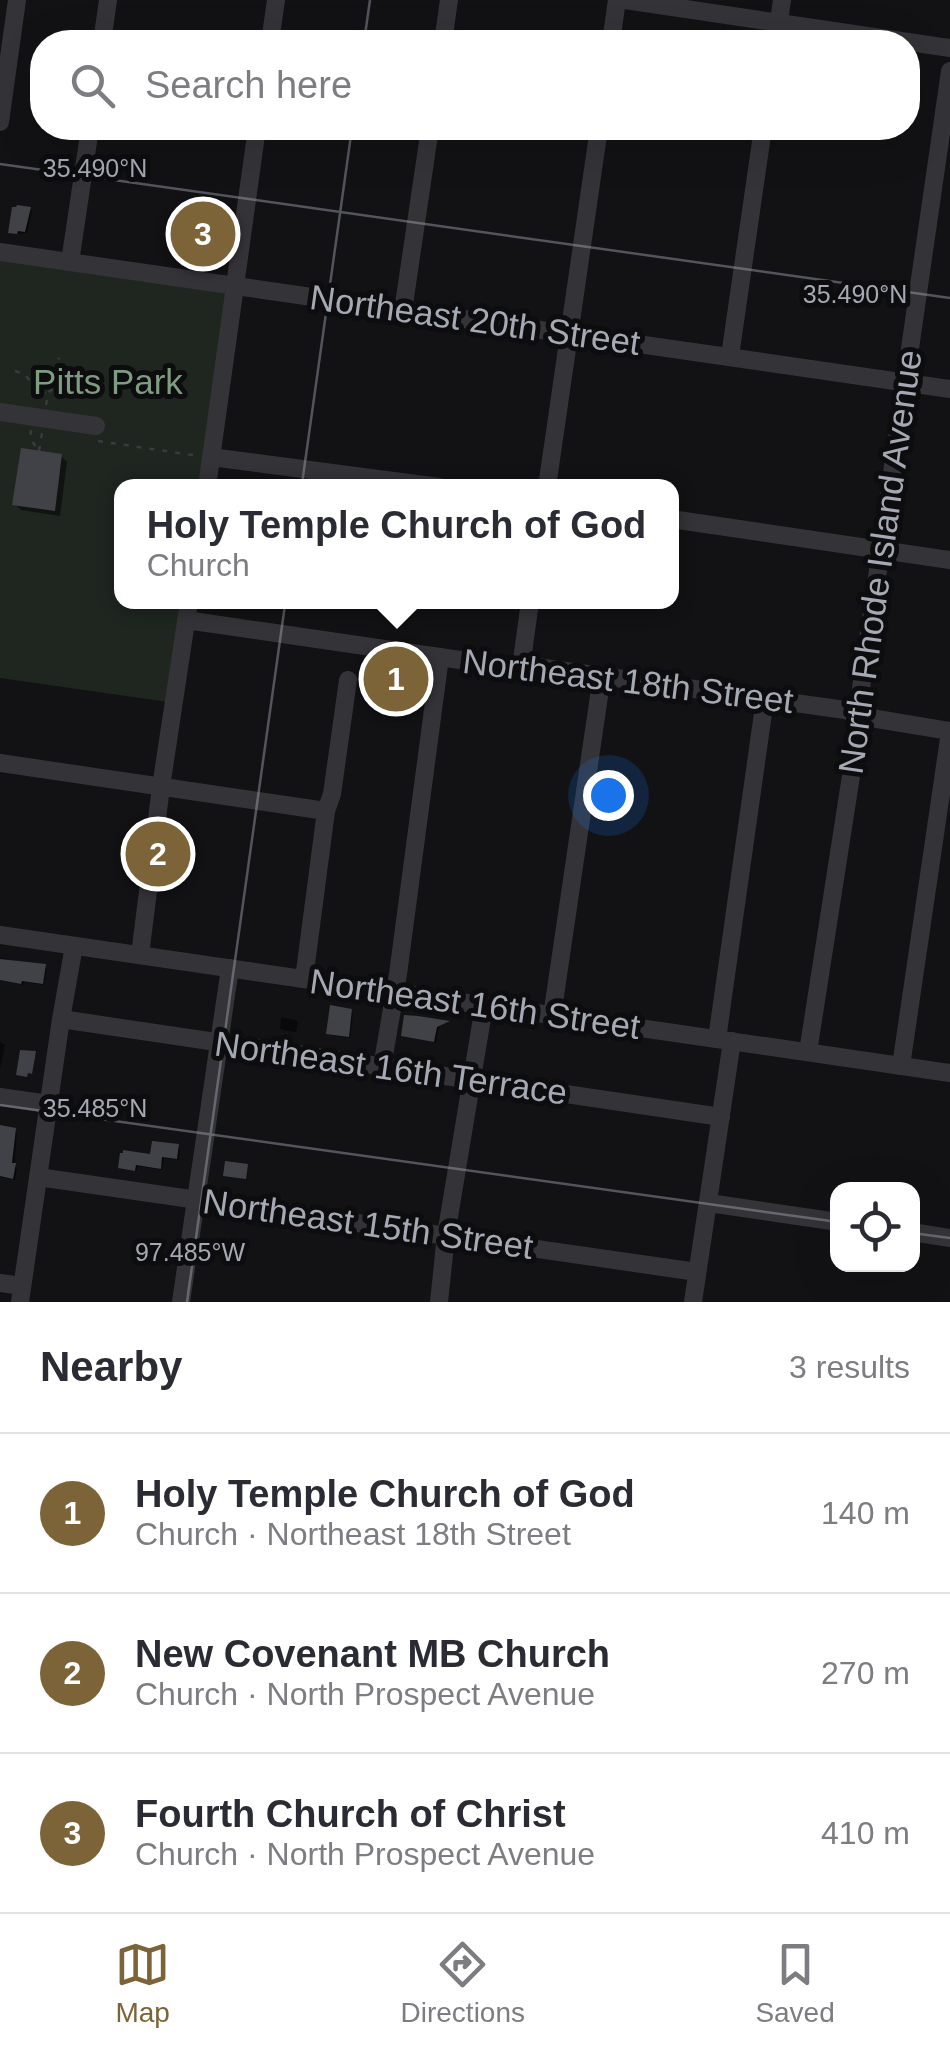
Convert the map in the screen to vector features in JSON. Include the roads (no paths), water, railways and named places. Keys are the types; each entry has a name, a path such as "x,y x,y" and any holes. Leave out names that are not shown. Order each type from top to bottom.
{"street":[{"path":"0,122 17,0"},
{"path":"104,30 108,0"},
{"path":"272,30 276,0"},
{"path":"445,30 449,0"},
{"path":"614,30 621,0 831,30"},
{"path":"777,30 782,0"},
{"path":"920,43 950,48"},
{"name":"North Rhode Island Avenue","path":"808,1052 858,731 950,71"},
{"path":"70,262 88,140"},
{"path":"208,479 255,140"},
{"path":"404,311 428,140"},
{"path":"548,479 597,140"},
{"path":"730,356 761,140"},
{"name":"Northeast 20th Street","path":"0,252 950,389"},
{"path":"0,412 96,433"},
{"path":"211,456 386,479"},
{"path":"679,520 950,560"},
{"path":"520,667 529,609"},
{"path":"140,955 188,611"},
{"name":"Northeast 18th Street","path":"188,611 500,666 765,699 950,732"},
{"path":"382,1068 440,656"},
{"path":"552,1016 602,676"},
{"path":"304,979 348,680"},
{"path":"692,1302 721,1117 725,1040 765,699"},
{"path":"901,1066 950,732"},
{"path":"0,764 326,812"},
{"name":"Northeast 16th Street","path":"0,935 950,1073"},
{"path":"0,1283 21,1294 74,946"},
{"path":"181,1302 230,968"},
{"path":"439,1302 446,1235 484,1006"},
{"name":"Northeast 16th Terrace","path":"61,1019 721,1117"},
{"path":"0,1097 48,1104"},
{"name":"Northeast 15th Street","path":"38,1176 697,1272"},
{"path":"709,1203 830,1221"},
{"path":"920,1233 950,1238"}],"place":[{"name":"Fourth Church of Christ","path":"203,234"},
{"name":"Holy Temple Church of God","path":"396,679"},
{"name":"New Covenant MB Church","path":"158,854"}],"park label":[{"name":"Pitts Park","path":"108,382"}]}
